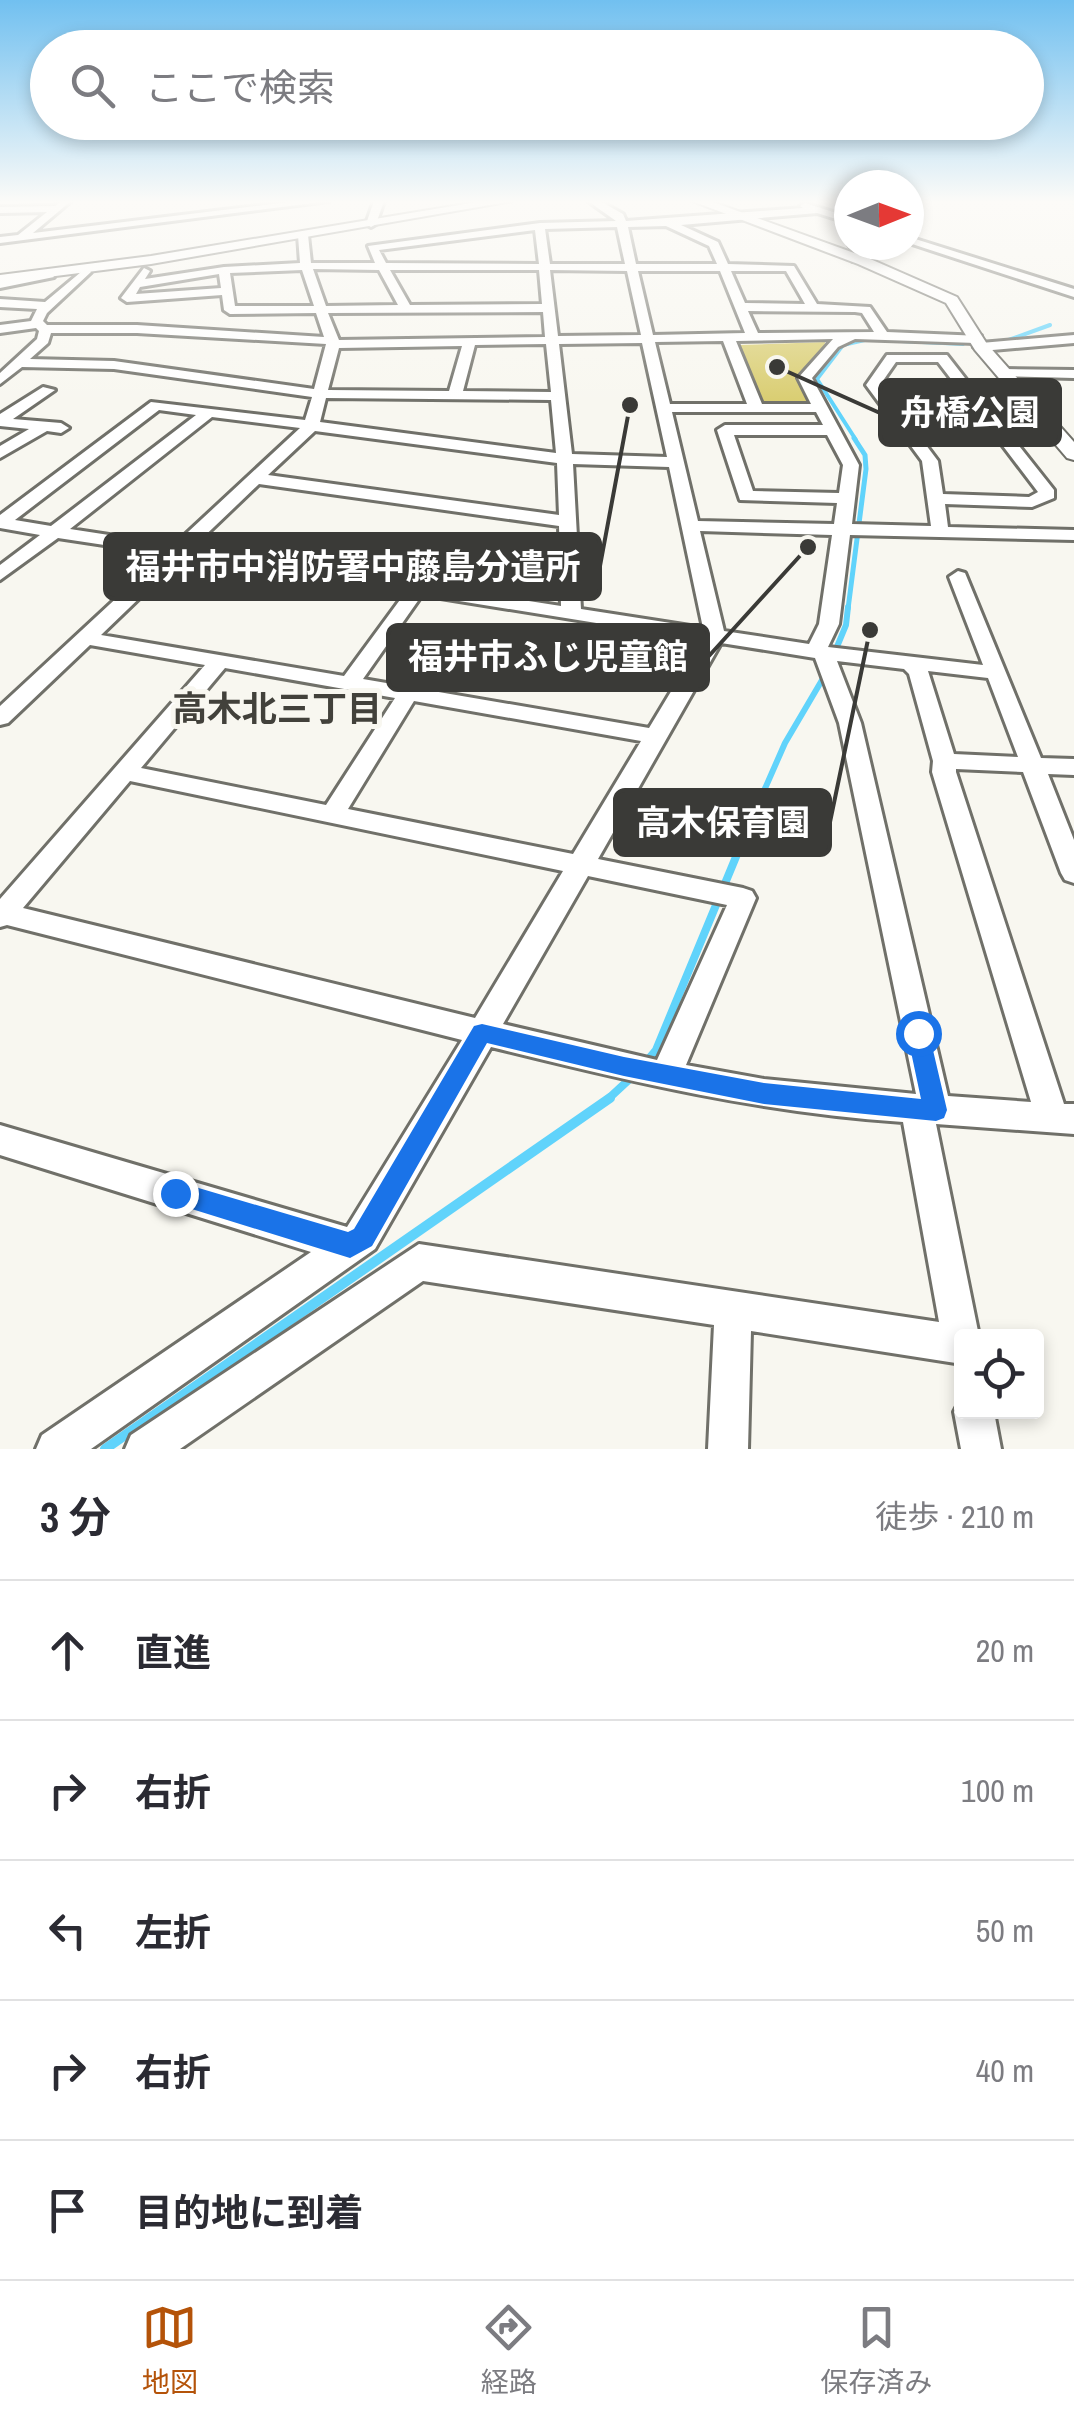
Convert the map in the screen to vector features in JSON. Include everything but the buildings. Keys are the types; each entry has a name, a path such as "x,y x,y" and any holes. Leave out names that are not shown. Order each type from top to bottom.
{"main road":[{"path":"0,282 96,269"},
{"path":"889,269 952,300 978,343 1074,454"}],"street":[{"path":"145,269 127,298 227,291"},
{"path":"135,284 252,269"},
{"path":"0,718 311,426 333,343 307,269"},
{"path":"383,269 408,310"},
{"path":"458,269 462,280"},
{"path":"538,269 565,459 571,613"},
{"path":"56,1449 363,1238 714,635 678,462 630,269"},
{"path":"723,269 753,337"},
{"path":"790,269 814,308"},
{"path":"1000,269 1074,292"},
{"path":"1,379 43,340 42,326 37,321 47,306 87,270"},
{"path":"224,270 230,310 542,308"},
{"path":"467,295 472,309"},
{"path":"0,302 47,306"},
{"path":"740,307 866,310 883,335"},
{"path":"0,329 42,326 157,330 333,343 864,335 978,343 1074,339"},
{"path":"143,342 157,330"},
{"path":"864,335 833,344 805,378 851,465 828,624 820,652 850,723 926,1110 959,1329"},
{"path":"728,337 756,408"},
{"path":"455,396 470,341"},
{"path":"114,366 128,354"},
{"path":"938,499 1032,502 1048,494 942,358 892,358 873,384 930,461 940,531"},
{"path":"21,363 114,366 320,394 558,396"},
{"path":"1004,373 1074,374"},
{"path":"0,422 48,390"},
{"path":"0,523 156,405 565,459 678,462"},
{"path":"665,408 821,408"},
{"path":"894,409 1035,409"},
{"path":"0,574 209,412"},
{"path":"0,422 53,427 0,453"},
{"path":"834,430 725,430 746,496 846,498"},
{"path":"255,478 568,522"},
{"path":"0,523 820,652 997,673"},
{"path":"692,526 1074,535"},
{"path":"958,577 1074,873"},
{"path":"349,684 417,589"},
{"path":"85,638 655,736"},
{"path":"218,662 1,915 482,1033 764,1094 1063,1118 944,772 946,760 919,673 911,663"},
{"path":"333,814 408,694"},
{"path":"946,760 1074,767"},
{"path":"124,772 744,898 666,1075"},
{"path":"0,1140 350,1246"},
{"path":"144,1449 419,1262 954,1343"},
{"path":"728,1449 733,1310"},
{"path":"975,1419 981,1449"}],"shaded area":[{"path":"825,342 824,350 802,377 810,405 760,406 739,345"}],"waterway":[{"path":"1003,342 1050,325"},
{"path":"856,440 817,379 843,345 869,339"},
{"path":"881,340 963,344"},
{"path":"848,609 866,469 865,455 854,438"},
{"path":"834,654 846,625 848,607"},
{"path":"749,825 785,743 825,675"},
{"path":"646,1062 656,1050 750,823"},
{"path":"607,1100 634,1075"},
{"path":"105,1449 610,1098"}],"place":[{"name":"舟橋公園","path":"777,367"},
{"name":"福井市中消防署中藤島分遣所","path":"630,405"},
{"name":"福井市ふじ児童館","path":"808,547"},
{"name":"高木保育園","path":"870,630"}],"district":[{"name":"高木北三丁目","path":"277,709"}],"route":[{"path":"175,1193 350,1246 363,1238 482,1033 624,1067 764,1094 936,1110 918,1033"}]}
